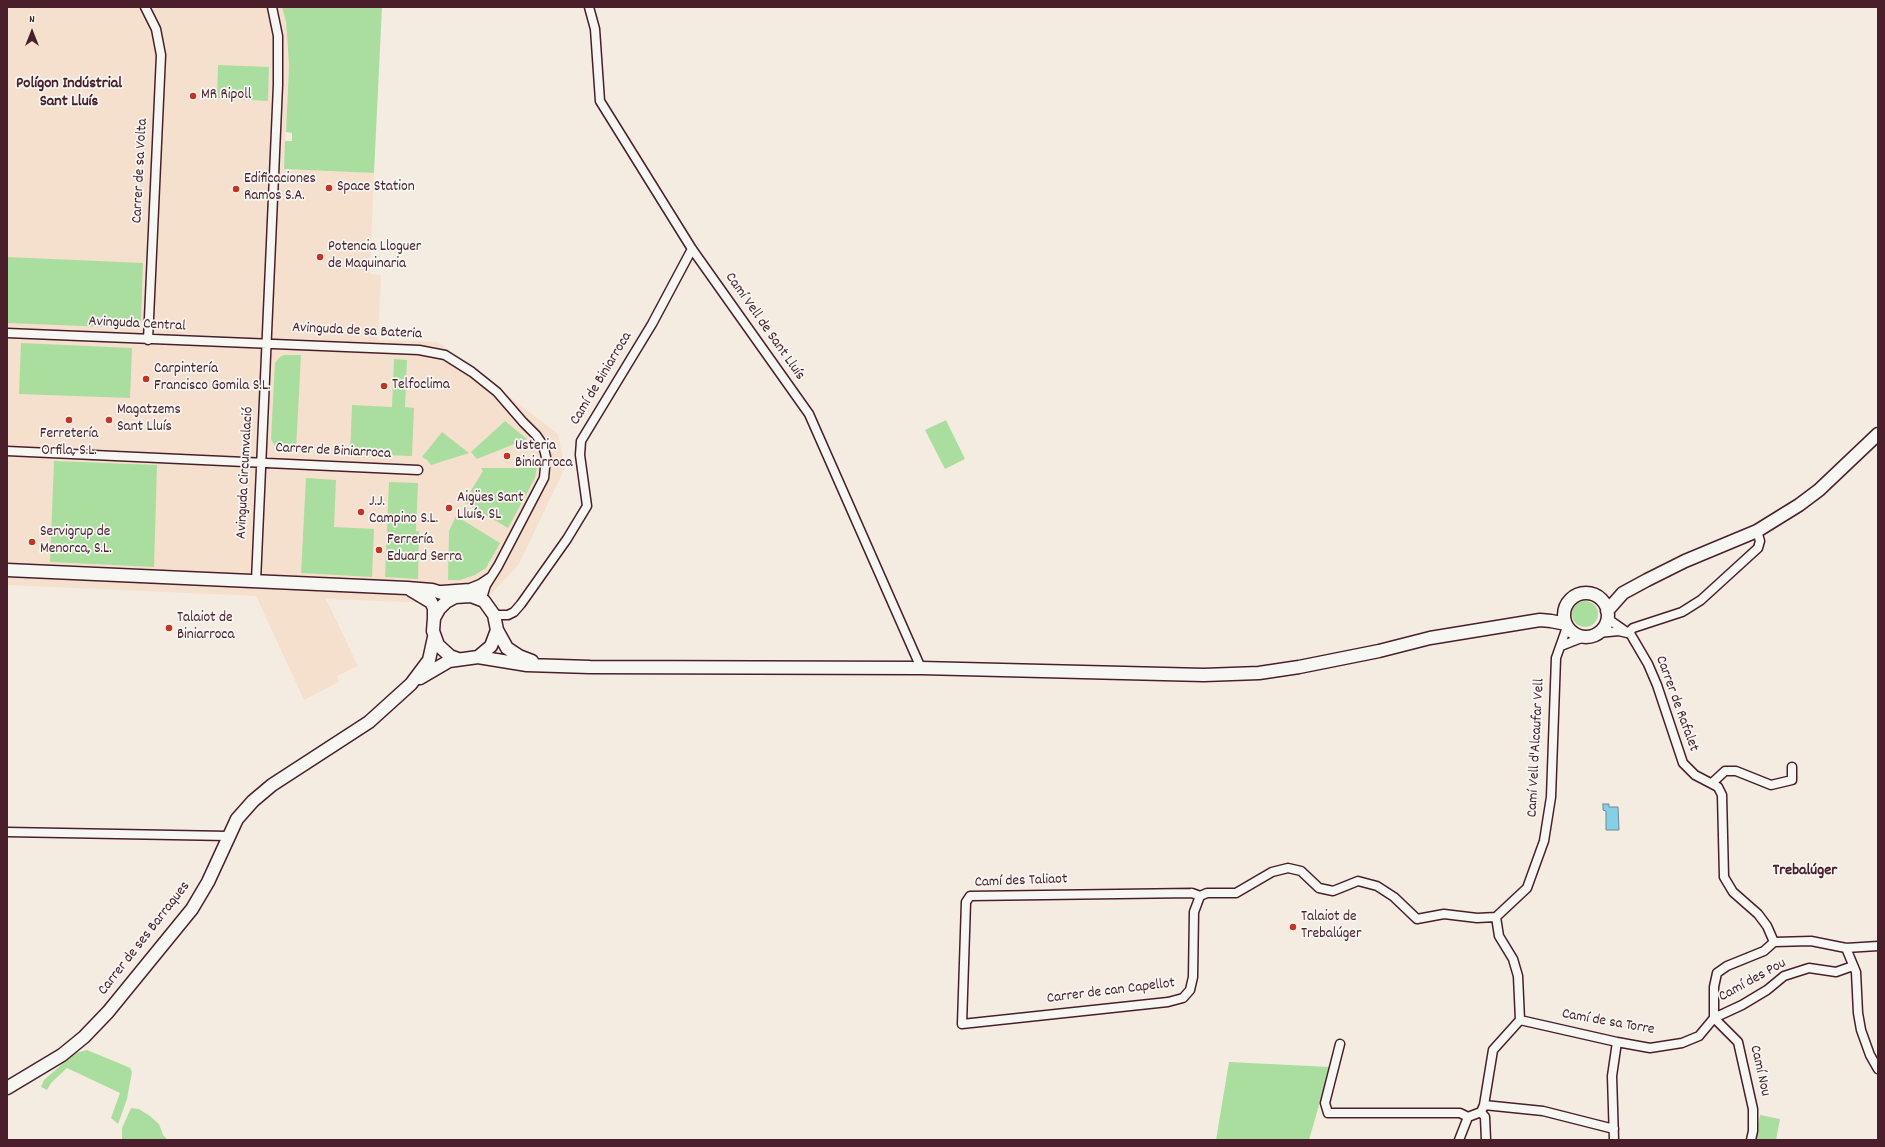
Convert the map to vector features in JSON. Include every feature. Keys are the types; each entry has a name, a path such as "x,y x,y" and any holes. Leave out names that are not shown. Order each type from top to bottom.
{"main road":[{"path":"1598,597 1623,593 1665,570 1757,531 1820,490 1878,434"},
{"path":"7,570 256,580 406,588 432,590 455,597 471,596 484,601 494,615 497,630 507,648 519,656 540,665"},
{"path":"406,588 431,602 434,608 434,637 429,660 411,684"},
{"path":"1567,626 1564,614 1567,604 1570,599 1581,593 1593,594 1598,597 1603,601 1608,614"},
{"path":"1540,620 1551,621 1567,626 1577,635 1584,637 1598,633 1606,623 1608,614 1623,593"},
{"path":"434,618 439,609 446,602 455,597"},
{"path":"411,684 442,664 458,659 478,657 519,664 590,667 921,668 1204,676 1259,673 1299,667 1379,651 1430,638 1540,620 1556,613 1567,604"},
{"path":"478,657 491,646 497,630"},
{"path":"434,637 443,651 458,659"},
{"name":"Carrer de ses Barraques","path":"7,1088 62,1055 84,1037 108,1012 192,909 208,882 237,819 253,800 272,785 368,722 411,684"}],"street":[{"name":"Carrer de sa Volta","path":"145,7 156,29 161,55 148,340"},
{"name":"Avinguda Circumvalació","path":"256,580 278,85 278,36 272,7"},
{"name":"Camí Vell de Sant Lluís","path":"589,7 595,29 600,101 692,249 809,414 921,668"},
{"name":"Camí de Biniarroca","path":"494,615 508,615 514,612 521,604 567,538 587,506 580,455 581,441 652,324 692,249"},
{"name":"Avinguda Central","path":"7,333 266,344"},
{"name":"Avinguda de sa Bateria","path":"266,344 419,350 445,355 472,372 497,392 536,435 543,445 546,468 544,478 498,566 488,581"},
{"name":"Carrer de Biniarroca","path":"7,451 418,470"},
{"path":"1598,633 1619,631 1628,633 1633,628 1682,612 1701,600 1758,548 1760,541 1757,531"},
{"path":"432,590 470,588 488,581"},
{"path":"471,596 488,581"},
{"path":"484,601 482,598 488,581"},
{"name":"Carrer de Rafalet","path":"1608,614 1611,621 1634,639 1648,664 1658,686 1683,763 1695,775 1712,783"},
{"name":"Camí Vell d'Alcaufar Vell","path":"1496,917 1527,888 1544,841 1551,797 1553,708 1556,658 1567,626"},
{"path":"1559,648 1584,637"},
{"path":"1774,942 1767,926 1758,914 1732,892 1724,877 1722,795 1718,787 1712,783 1725,771 1736,772 1771,784 1792,780 1792,767"},
{"path":"7,832 228,836"},
{"path":"1200,896 1208,893 1236,893 1272,872 1288,868 1301,871 1319,888 1333,891 1358,881 1377,886 1394,897 1417,919 1444,914 1477,918 1496,917 1498,936 1513,959 1518,976 1520,1020 1493,1050 1482,1109 1485,1117 1486,1140"},
{"name":"Camí des Taliaot","path":"962,1024 966,902 970,896 1192,893 1200,896"},
{"name":"Carrer de can Capellot","path":"962,1024 1168,1002 1183,998 1190,990 1193,977 1194,912 1200,896"},
{"path":"1714,1018 1714,987 1717,973 1727,966 1764,951 1774,942 1811,942 1846,948 1878,946"},
{"path":"1846,948 1856,972 1858,1013 1861,1030 1870,1055 1878,1069"},
{"name":"Camí des Pou","path":"1714,1018 1742,1005 1767,990 1784,976 1809,968 1836,972 1854,966"},
{"name":"Camí de sa Torre","path":"1520,1020 1650,1048 1682,1043 1699,1036 1714,1018"},
{"name":"Camí Nou","path":"1714,1018 1738,1042 1753,1109 1753,1131 1751,1140"},
{"path":"1614,1140 1612,1076 1617,1042"},
{"path":"1340,1044 1325,1103 1328,1113 1460,1113 1468,1117"},
{"path":"1459,1140 1468,1117 1482,1109 1543,1111 1614,1129"}],"shaded area":[{"path":"7,7 282,7 286,22 289,65 284,169 374,173 370,274 381,275 378,340 438,342 558,434 565,468 519,564 485,601 457,604 326,599 358,666 337,676 339,682 304,700 256,596 7,585"}],"green space":[{"path":"282,7 382,7 374,173 284,169 285,141 292,141 292,133 286,132 289,65 286,22"},
{"path":"218,65 269,67 268,101 217,98"},
{"path":"7,257 143,263 141,320 136,327 132,328 7,323"},
{"path":"21,343 132,348 130,398 19,394"},
{"path":"284,355 301,355 296,450 276,448 271,439 275,363"},
{"path":"394,359 407,360 405,407 414,408 412,456 350,454 352,405 392,407"},
{"path":"946,420 965,459 945,469 925,430"},
{"path":"505,421 527,439 477,459 471,452"},
{"path":"442,432 469,453 431,465 422,457"},
{"path":"54,461 157,465 154,567 50,562"},
{"path":"481,468 537,468 535,478 508,528 464,502 483,471"},
{"path":"306,478 336,480 334,527 374,529 372,577 301,573"},
{"path":"389,482 418,483 416,531 419,531 418,579 385,577"},
{"path":"456,516 500,543 486,568 475,575 460,580 448,580 449,531"},
{"path":"1585,601 1594,605 1598,614 1594,623 1585,627 1576,623 1572,614 1576,605"},
{"path":"87,1050 130,1068 132,1072 127,1099 118,1124 111,1118 120,1093 67,1068 51,1083 47,1090 41,1087 44,1080 68,1059 76,1053"},
{"path":"1229,1062 1330,1067 1309,1140 1216,1140"},
{"path":"131,1108 139,1109 150,1116 159,1124 163,1135 168,1140 122,1140 122,1128"},
{"path":"1760,1115 1780,1119 1776,1140 1755,1140"}],"water":[{"path":"1603,804 1609,804 1609,807 1618,807 1619,830 1606,830 1606,811 1603,810"}],"place":[{"name":"MR Ripoll","path":"193,96"},
{"name":"Space Station","path":"329,188"},
{"name":"Edificaciones Ramos S.A.","path":"236,189"},
{"name":"Potencia Lloguer de Maquinaria","path":"320,257"},
{"name":"Carpintería Francisco Gomila S.L.","path":"146,379"},
{"name":"Telfoclima","path":"384,386"},
{"name":"Ferretería Orfila, S.L.","path":"69,420"},
{"name":"Magatzems Sant Lluís","path":"109,420"},
{"name":"Usteria Biniarroca","path":"507,456"},
{"name":"Aigües Sant Lluís, SL","path":"449,508"},
{"name":"J.J. Campino S.L.","path":"361,512"},
{"name":"Servigrup de Menorca, S.L.","path":"32,542"},
{"name":"Ferrería Eduard Serra","path":"379,550"},
{"name":"Talaiot de Biniarroca","path":"169,628"},
{"name":"Talaiot de Trebalúger","path":"1293,927"}],"district":[{"name":"Polígon Indústrial Sant Lluís","path":"69,94"},
{"name":"Trebalúger","path":"1805,872"}]}
